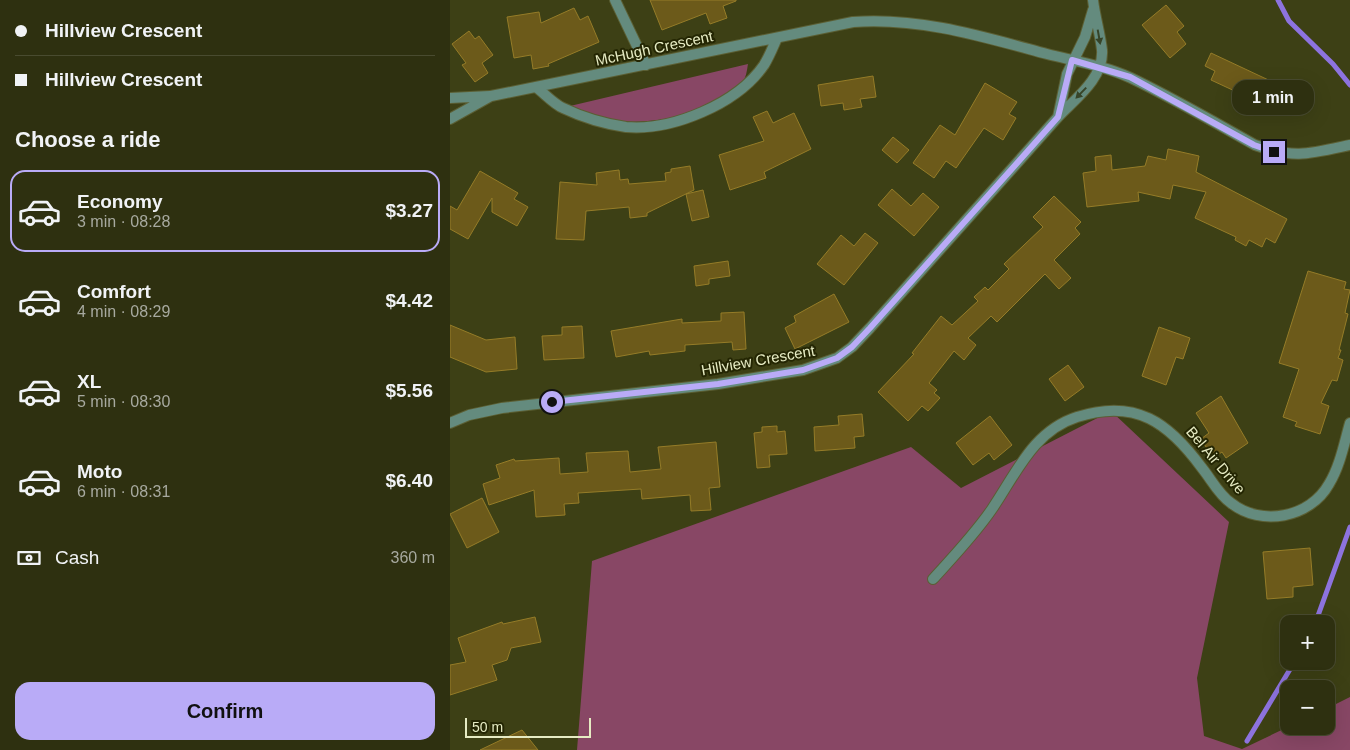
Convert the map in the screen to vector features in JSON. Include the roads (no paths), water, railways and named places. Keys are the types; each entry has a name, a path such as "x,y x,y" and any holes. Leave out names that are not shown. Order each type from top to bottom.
{"street":[{"path":"615,0 646,65"},
{"path":"1094,3 1102,52 1099,66"},
{"name":"Hillview Crescent","path":"1058,117 1072,60 1085,37 1094,3"},
{"name":"McHugh Crescent","path":"450,98 491,96 854,22 876,20 914,23 957,30 1072,60"},
{"path":"536,87 561,107 590,119 626,127 652,125 676,120 723,103 750,81 764,65 778,38"},
{"path":"1072,60 1099,66 1130,77 1254,145 1274,152 1293,155 1350,145"},
{"name":"Hillview Crescent","path":"450,423 469,415 502,408 718,384 803,370 837,358 852,347 870,328 1088,85 1099,66"},
{"name":"McHugh Crescent","path":"450,119 491,96"},
{"name":"Bel Air Drive","path":"933,578 982,522 1023,458 1055,427 1077,417 1120,411 1141,414 1157,422 1183,442 1229,502 1242,511 1273,518 1307,508 1320,496 1329,484 1338,464 1350,424"}],"waterway":[{"path":"1278,0 1289,21 1333,64 1350,85"},
{"path":"1318,615 1350,527"},
{"path":"1247,741 1290,670"}]}
